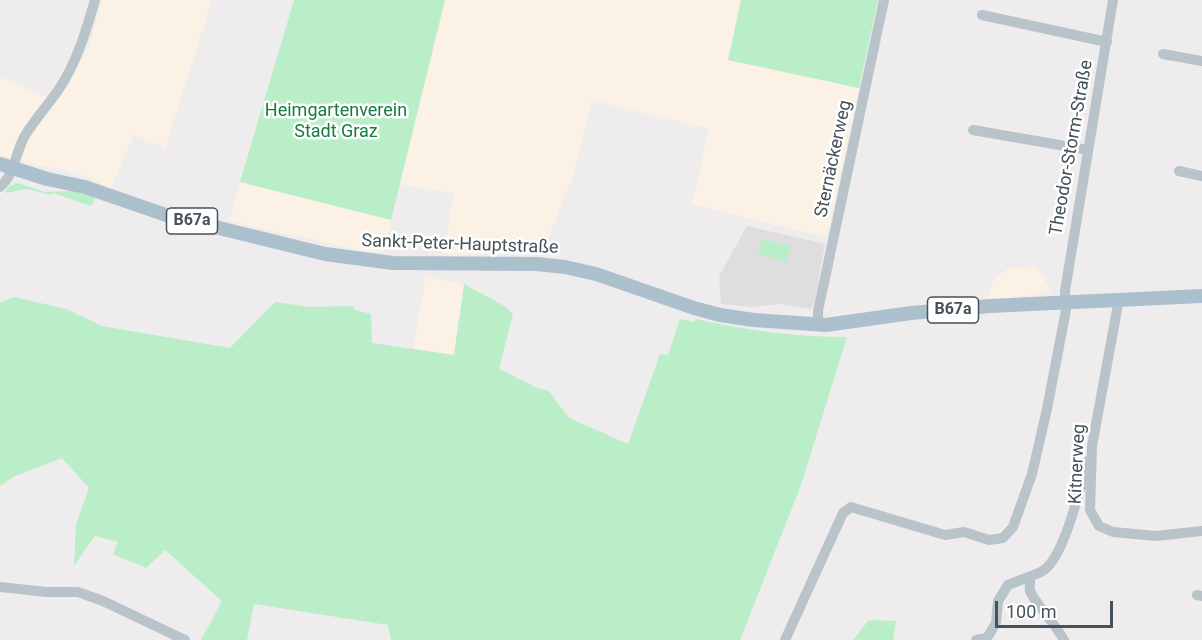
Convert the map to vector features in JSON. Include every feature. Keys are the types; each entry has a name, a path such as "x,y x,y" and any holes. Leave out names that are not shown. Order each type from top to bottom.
{"main road":[{"name":"Sankt-Peter-Hauptstraße","path":"6,166 85,187 166,215 325,254 393,263 536,264 565,267 596,274 684,305 720,315 818,326 911,313 1065,302 1202,296"}],"street":[{"path":"0,187 9,179 6,166 24,136 60,87 83,44 95,0"},
{"name":"Sternäckerweg","path":"818,326 818,311 884,0"},
{"name":"Theodor-Storm-Straße","path":"1065,302 1113,0"},
{"path":"982,15 1107,42"},
{"path":"1163,54 1202,61"},
{"path":"973,130 1088,150"},
{"path":"1179,171 1202,176"},
{"name":"Kitnerweg","path":"1119,299 1092,446 1090,510 1099,526 1113,532 1156,536 1202,531"},
{"path":"785,640 843,513 851,507 945,535 964,532 989,540 1003,538 1013,527 1037,453 1066,310 1065,302"},
{"path":"976,640 987,638 996,623 998,601 1008,585 1045,570 1056,556 1065,537 1092,446"},
{"path":"1031,576 1031,592 1058,627 1064,640"},
{"path":"0,586 47,592 78,592 103,601 184,640"}],"shaded area":[{"path":"102,0 212,0 165,148 134,135 110,189 86,176 0,155 0,77 57,102 90,44"},
{"path":"445,0 741,0 728,60 859,88 827,237 692,204 709,129 592,100 573,178 543,254 444,255 454,193 398,184"},
{"path":"240,182 391,220 384,251 367,252 230,221"},
{"path":"747,226 825,244 815,300 811,309 780,304 752,307 721,304 719,276"},
{"path":"1037,267 1051,290 1037,295 987,300 993,280 1009,268"},
{"path":"426,277 464,284 454,355 413,349"}],"green space":[{"name":"Heimgartenverein Stadt Graz","path":"294,0 445,0 391,220 240,182"},
{"path":"741,0 878,0 859,88 728,60"},
{"path":"18,183 45,192 72,191 96,197 91,206 53,193 51,195 26,189 6,193 5,191 11,185"},
{"path":"762,239 791,246 787,262 758,254"},
{"path":"464,284 504,306 513,314 499,369 539,389 548,390 569,418 628,444 660,354 668,355 680,319 694,322 696,319 752,330 847,337 801,485 740,640 391,640 388,625 254,604 247,640 201,640 222,601 165,550 146,568 113,554 118,542 95,536 74,566 76,524 89,488 62,458 13,477 0,486 0,303 14,297 66,309 102,326 230,348 275,302 311,307 353,306 356,310 371,314 372,343 454,355"},
{"path":"869,620 896,621 893,640 853,640"}]}
